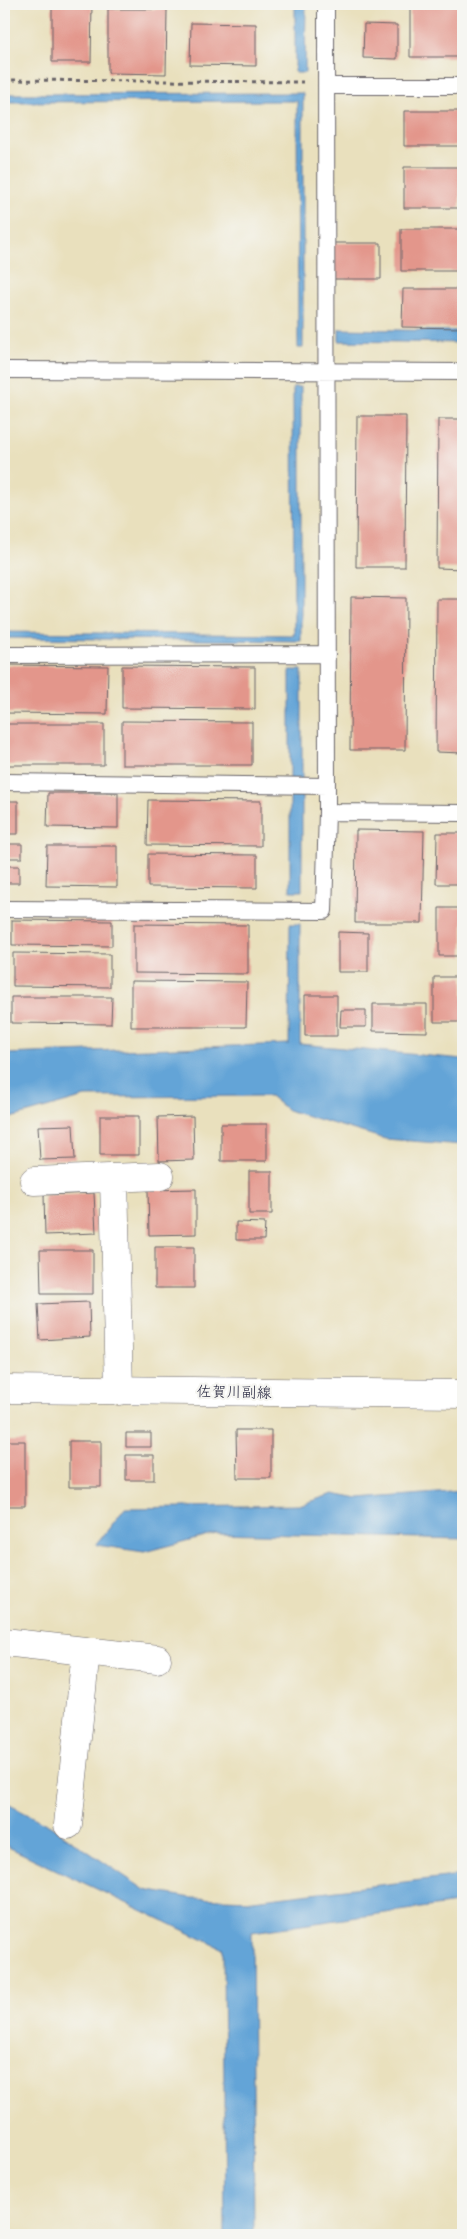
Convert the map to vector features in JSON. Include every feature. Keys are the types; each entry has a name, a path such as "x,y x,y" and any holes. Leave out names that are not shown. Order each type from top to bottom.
{"street":[{"path":"34,1181 160,1176"},
{"path":"114,1178 119,1390"},
{"name":"佐賀川副線","path":"4,1390 463,1394"},
{"path":"4,1642 157,1659"},
{"path":"68,1825 86,1651"}],"lane":[{"path":"4,909 324,911 327,812 326,4"},
{"path":"326,86 463,86"},
{"path":"4,370 463,372"},
{"path":"4,655 327,654"},
{"path":"4,782 327,786"},
{"path":"327,812 463,814"}],"path":[{"path":"4,80 297,81 326,86"}],"water":[{"path":"295,4 306,4 305,73 295,73"},
{"path":"303,93 303,348 298,348 297,101 4,102 4,94"},
{"path":"339,329 463,331 463,343 339,341"},
{"path":"293,387 301,387 301,641 4,638 4,632 294,635"},
{"path":"290,670 302,670 302,891 290,891"},
{"path":"290,924 300,924 300,1044 463,1059 463,1145 385,1139 287,1110 270,1096 85,1097 4,1120 4,1054 289,1044"},
{"path":"463,1491 463,1539 216,1533 144,1552 96,1545 125,1508 299,1505 333,1494 359,1499"},
{"path":"4,1802 50,1826 145,1890 192,1898 253,1900 463,1875 463,1902 252,1932 254,2235 225,2235 223,1949 4,1845"}],"building":[{"path":"52,4 92,4 91,62 52,62"},
{"path":"410,4 463,4 463,57 410,57"},
{"path":"108,9 167,9 166,74 108,73"},
{"path":"191,23 256,24 256,66 190,65"},
{"path":"364,24 397,25 397,59 363,58"},
{"path":"404,111 463,111 463,146 404,146"},
{"path":"404,167 460,167 460,208 404,208"},
{"path":"401,229 463,229 463,271 401,271"},
{"path":"333,243 381,243 381,279 333,279"},
{"path":"403,289 463,289 463,328 402,327"},
{"path":"357,416 406,416 405,567 356,567"},
{"path":"438,419 463,419 463,569 437,568"},
{"path":"351,597 406,598 405,750 350,750"},
{"path":"437,599 463,599 463,753 436,752"},
{"path":"4,665 108,666 107,714 4,713"},
{"path":"122,666 255,667 255,709 122,708"},
{"path":"122,721 252,722 252,765 122,765"},
{"path":"4,724 104,724 104,765 4,765"},
{"path":"48,793 118,793 118,828 47,827"},
{"path":"148,800 261,801 261,846 147,845"},
{"path":"4,801 18,801 18,834 4,834"},
{"path":"356,830 424,831 422,923 355,923"},
{"path":"437,833 463,833 463,884 436,884"},
{"path":"4,844 22,844 22,858 4,858"},
{"path":"47,846 117,846 117,887 46,886"},
{"path":"148,854 257,855 257,888 148,887"},
{"path":"4,866 19,866 19,883 4,883"},
{"path":"439,908 463,908 463,956 439,956"},
{"path":"12,920 112,921 112,946 12,945"},
{"path":"134,924 248,925 248,974 134,973"},
{"path":"338,932 368,933 368,972 338,972"},
{"path":"13,953 110,954 110,987 13,986"},
{"path":"434,977 463,977 463,1022 434,1022"},
{"path":"131,981 247,982 246,1027 131,1027"},
{"path":"305,995 337,995 337,1036 305,1036"},
{"path":"11,997 112,997 111,1024 11,1023"},
{"path":"373,1004 427,1004 427,1032 373,1031"},
{"path":"341,1010 366,1010 366,1027 340,1027"},
{"path":"100,1116 139,1116 139,1155 100,1155"},
{"path":"193,1116 194,1160 159,1161 158,1117"},
{"path":"221,1124 267,1124 267,1161 221,1161"},
{"path":"73,1125 75,1159 40,1160 38,1126"},
{"path":"249,1171 272,1171 272,1214 249,1214"},
{"path":"196,1189 196,1234 149,1235 148,1190"},
{"path":"94,1193 96,1233 45,1235 44,1195"},
{"path":"236,1222 265,1223 264,1240 236,1240"},
{"path":"155,1247 194,1247 194,1288 155,1288"},
{"path":"40,1250 93,1250 93,1294 41,1294"},
{"path":"89,1302 90,1337 40,1340 38,1304"},
{"path":"236,1430 271,1430 271,1478 237,1478"},
{"path":"126,1433 151,1433 151,1447 126,1447"},
{"path":"4,1441 25,1441 25,1506 4,1506"},
{"path":"69,1441 101,1441 101,1487 69,1487"},
{"path":"126,1455 154,1455 154,1480 126,1480"}]}
